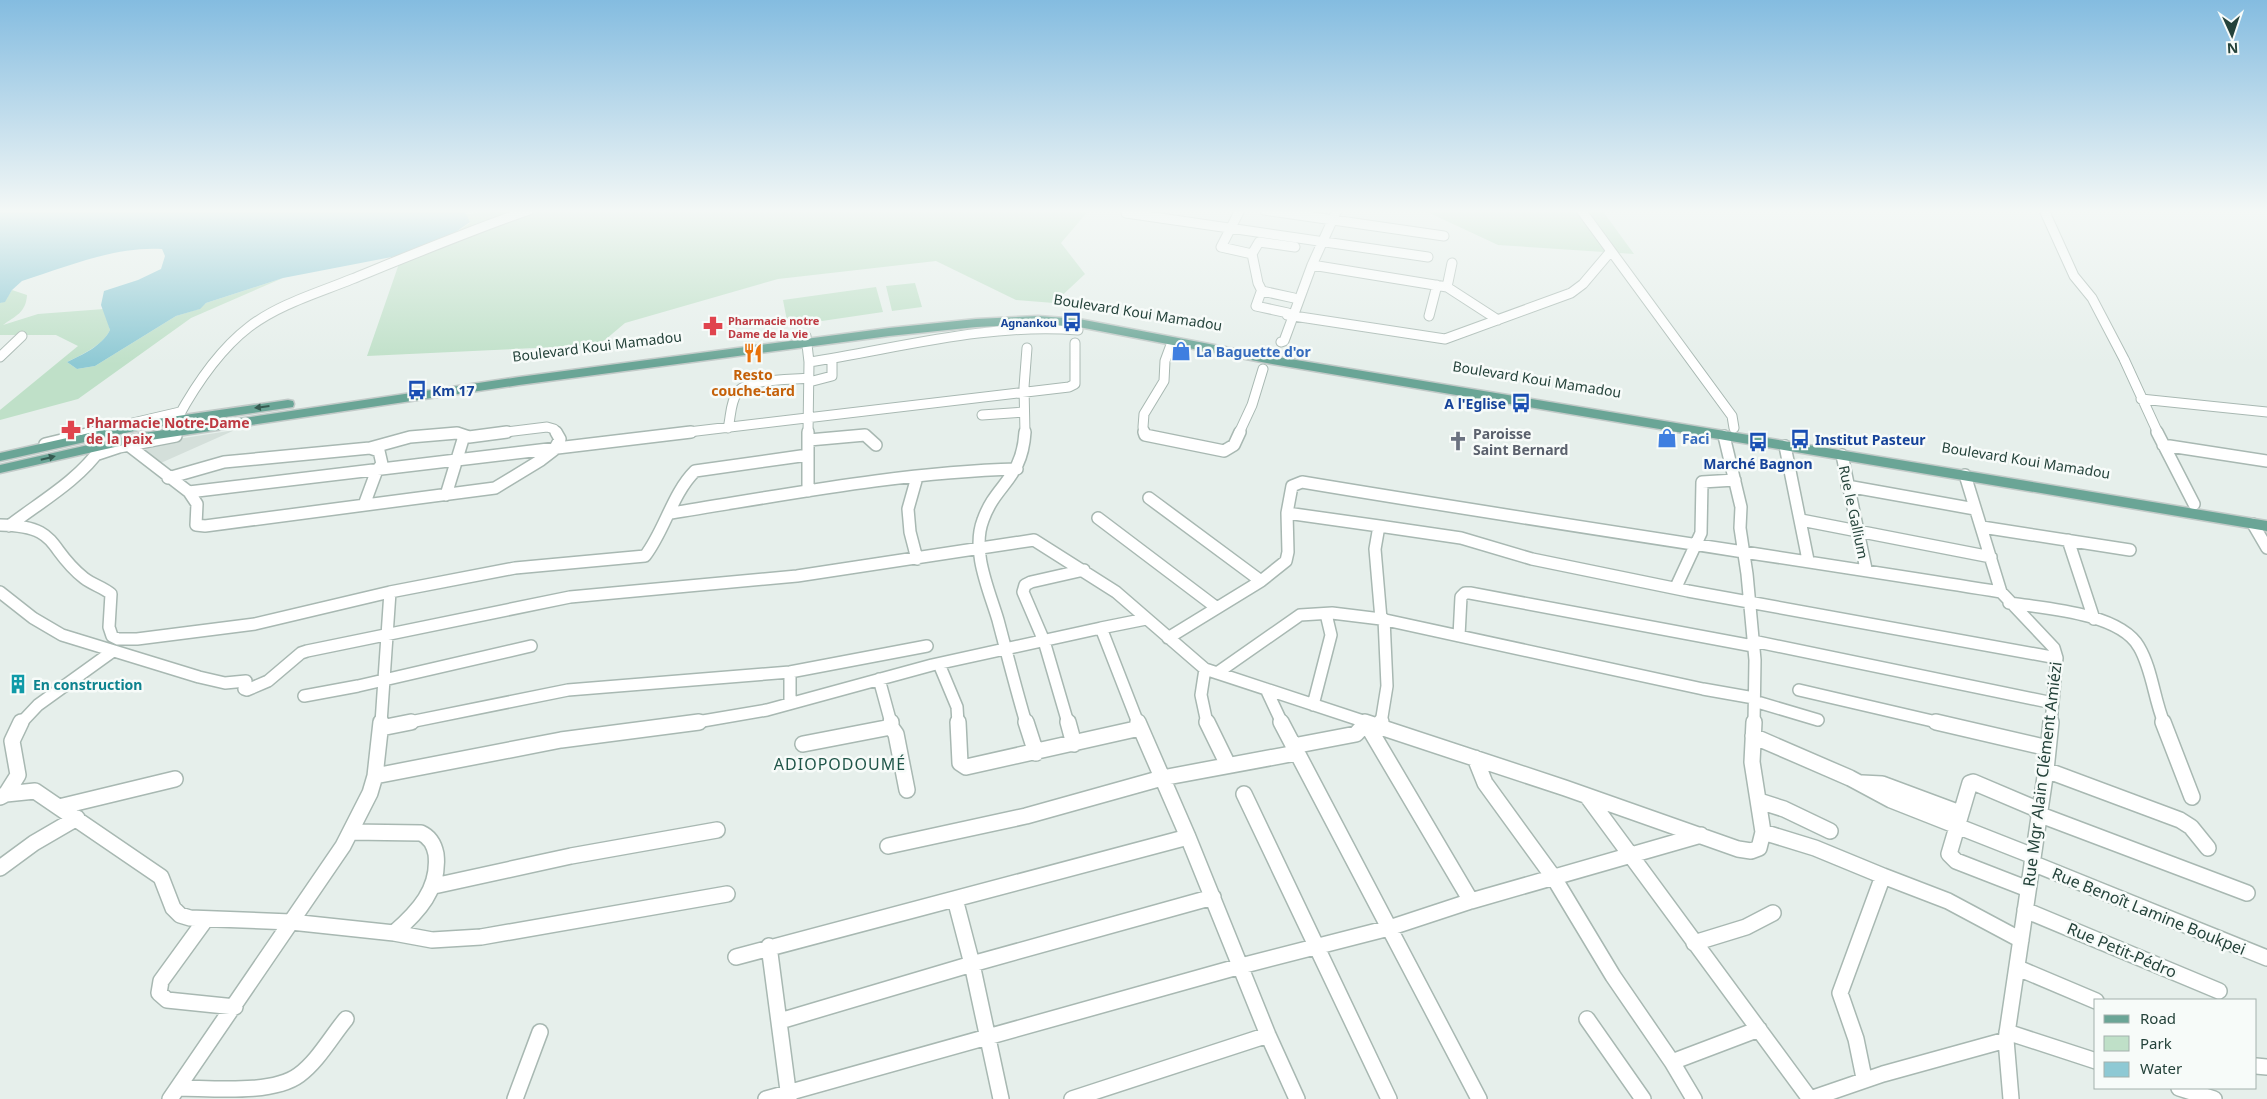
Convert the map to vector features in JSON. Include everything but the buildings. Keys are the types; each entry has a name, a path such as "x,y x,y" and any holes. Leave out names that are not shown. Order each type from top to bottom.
{"main road":[{"name":"Boulevard Koui Mamadou","path":"0,469 132,442 291,414 988,314 1040,312 1110,321 1554,403"},
{"name":"Boulevard Koui Mamadou","path":"0,457 143,425 178,415 518,372 806,340 1022,320 1079,323 1172,342 2267,516"},
{"path":"132,442 143,425"},
{"name":"Boulevard Koui Mamadou","path":"1729,432 1785,446 2260,525"}],"street":[{"path":"0,457 93,431 178,415 215,364 247,328 298,300 395,261"},
{"path":"1253,261 1257,287 1261,292 1294,298"},
{"path":"1289,314 1294,298 1314,261"},
{"path":"1261,292 1256,306 1289,314 1445,339 1571,293 1583,284 1602,261"},
{"path":"0,592 33,618 62,635 199,677 225,682 246,681 244,689 247,690 268,681 301,653 570,597 797,576 1034,540 1116,592 1168,638 1211,671 1701,834 1738,850 1751,850 1759,848 1763,832 1752,762 1756,683 1744,551 1740,528 1741,507 1735,480 1729,432 1732,416 1619,261"},
{"path":"2067,261 2074,276 2092,298 2124,359 2163,445 2194,504"},
{"path":"1447,287 1452,263"},
{"path":"1312,266 1437,284 1447,287 1498,320"},
{"path":"1289,314 1312,270 1312,266"},
{"path":"1429,316 1437,284"},
{"path":"809,362 990,329 1040,327 1078,330"},
{"path":"0,357 22,336"},
{"path":"806,340 809,362 808,491"},
{"path":"1172,342 1164,362 1164,382 1143,416 1141,426 1145,434 1214,450 1230,449 1234,445 1252,405 1256,386 1263,369"},
{"path":"189,492 554,450 1074,386 1075,343"},
{"path":"1027,348 1024,392 1026,432 1017,468 983,515 980,547 1015,689 1036,753"},
{"path":"728,428 734,399 738,390 746,386 762,383 809,380 832,376 832,359"},
{"path":"2141,399 2267,412"},
{"path":"982,415 1024,412"},
{"path":"132,442 168,478 189,492 197,504 196,525 205,526 446,495 501,486 554,450 560,439 552,428 464,436 458,433 410,437 370,448 224,462 168,478"},
{"path":"809,440 865,435 876,444"},
{"path":"446,495 464,436"},
{"path":"2163,445 2267,461"},
{"path":"1785,446 1808,560"},
{"path":"364,505 377,470 382,464 379,450 370,448"},
{"path":"0,533 5,525 78,472 100,449"},
{"path":"5,525 32,527 46,533 86,579 107,589 111,594 109,627 112,636 118,639 137,639 255,624 390,592 530,566 645,556 671,513 690,476 695,471 808,454"},
{"name":"Rue le Gallium","path":"1842,455 1866,569"},
{"path":"671,513 808,491 973,470 1017,468"},
{"name":"Rue Mgr Alain Clément Amiézi","path":"1965,475 2005,597 2054,648 2057,658 2046,770 2007,1036 2011,1099"},
{"path":"916,559 910,546 912,533 907,512 917,477"},
{"path":"1676,587 1697,545 1700,533 1702,482 1708,480 1735,480"},
{"path":"1168,638 1261,581 1286,560 1288,552 1287,513 1292,486 1302,482 1744,551 1790,560 1808,560 1866,569 2005,597 2094,619 2113,625 2135,640 2145,658 2157,703 2192,797"},
{"path":"1847,486 1976,510"},
{"path":"1149,498 1261,581"},
{"path":"1287,513 1461,538 1532,559 1952,640 2057,658"},
{"path":"1098,518 1217,608"},
{"path":"1801,520 1991,557"},
{"path":"2260,525 2267,548"},
{"path":"888,846 1026,816 1162,778 1228,766 1356,734 1373,725 1387,686 1375,549 1379,526"},
{"path":"1982,527 2130,550"},
{"path":"2068,540 2094,619"},
{"path":"1074,744 1044,641 1023,588 1031,582 1084,570"},
{"path":"174,1094 235,1007 351,832 370,793 375,776 381,728 390,592"},
{"path":"1459,636 1461,597 1470,593 1753,644 2053,703"},
{"path":"1314,705 1331,635 1326,614"},
{"path":"1228,766 1204,715 1200,685 1211,671 1300,615 1326,614 1382,619 1754,700 1818,720"},
{"path":"375,776 561,740 680,725 767,710 790,702 939,664 1146,619"},
{"path":"1102,628 1140,728 1188,837 1268,1035 1297,1099"},
{"path":"304,696 384,680 531,646"},
{"path":"381,728 568,690 790,672 927,646"},
{"path":"3,796 18,776 18,765 10,748 22,720 33,709 68,686 112,651"},
{"path":"939,664 957,707 960,726 960,763 962,766 973,767 1140,728"},
{"path":"790,672 790,702"},
{"path":"879,679 891,727 896,734 908,790"},
{"path":"1266,689 1295,749 1479,1099"},
{"path":"1799,690 2048,748"},
{"path":"1373,725 1471,901"},
{"path":"803,744 891,727"},
{"name":"Rue Benoît Lamine Boukpei","path":"1753,736 1859,783 1891,800 1958,819 2032,859 2267,958"},
{"path":"1475,758 1485,783 1554,878 1613,976 1672,1062 1694,1099"},
{"path":"2046,770 2180,820 2191,828 2208,848"},
{"path":"60,807 175,779"},
{"path":"2028,889 1956,861 1949,854 1967,787 1973,782 2039,812 2231,888 2247,892"},
{"path":"3,796 35,791 77,818 161,877 173,908 180,915 190,918 291,922 394,933 432,940 481,937 727,894"},
{"path":"1244,794 1389,1099"},
{"path":"1587,796 1759,1029 1818,1098 1864,1078 2007,1036 2094,1060"},
{"path":"1759,801 1784,808 1830,831"},
{"path":"0,868 34,843 77,818"},
{"path":"434,886 571,856 717,830"},
{"path":"351,832 428,836 435,849 437,876 434,886 412,916 394,933"},
{"path":"1763,832 1814,848 1948,901 2021,940"},
{"path":"766,1099 789,1096 1241,966 1389,928 1471,901 1701,834"},
{"path":"736,957 769,946 1188,837"},
{"path":"1864,1078 1856,1039 1840,993 1883,876"},
{"path":"780,1021 972,964 1213,897"},
{"path":"955,899 972,964 1001,1099"},
{"name":"Rue Petit-Pédro","path":"2025,910 2219,991"},
{"path":"1694,943 1767,918 1773,913"},
{"path":"206,919 161,982 159,993 167,1000 235,1007"},
{"path":"769,946 789,1096"},
{"path":"2018,968 2094,1000"},
{"path":"174,1094 266,1086 287,1081 299,1075 346,1019"},
{"path":"1587,1019 1643,1099"},
{"path":"1672,1062 1759,1029"},
{"path":"515,1099 540,1032"},
{"path":"1072,1099 1268,1035"},
{"path":"2182,1089 2214,1099"}],"shaded area":[{"path":"235,430 154,466 133,446"}],"green space":[{"path":"400,261 933,261 778,279 625,323 599,345 367,356"},
{"path":"937,261 1075,261 1085,274 1054,303 1016,300"},
{"path":"283,278 191,318 78,399 0,420 0,410 78,346 56,335 0,335 0,303 5,301 12,290 27,295 25,306 3,325 38,314 104,309 110,330 107,336 97,345 86,353 67,362 77,369 95,366 176,316 199,309 206,303"},
{"path":"915,283 922,307 892,311 886,286"},
{"path":"876,287 883,312 788,326 783,300"}],"water":[{"path":"0,261 84,261 22,281 12,290 5,302 0,303"},
{"path":"163,261 369,261 283,278 206,303 200,309 176,316 95,366 77,369 67,362 97,345 110,330 101,305 104,291 138,280 161,269"}],"place":[{"name":"Agnankou","path":"1072,322"},
{"name":"Pharmacie notre Dame de la vie","path":"713,326"},
{"name":"La Baguette d'or","path":"1181,351"},
{"name":"Resto couche-tard","path":"753,353"},
{"name":"Km 17","path":"417,390"},
{"name":"A l'Eglise","path":"1521,403"},
{"name":"Pharmacie Notre-Dame de la paix","path":"71,430"},
{"name":"Faci","path":"1667,438"},
{"name":"Institut Pasteur","path":"1800,439"},
{"name":"Paroisse Saint Bernard","path":"1458,441"},
{"name":"Marché Bagnon","path":"1758,442"},
{"name":"En construction","path":"18,684"}],"district":[{"name":"ADIOPODOUMÉ","path":"840,764"}]}
